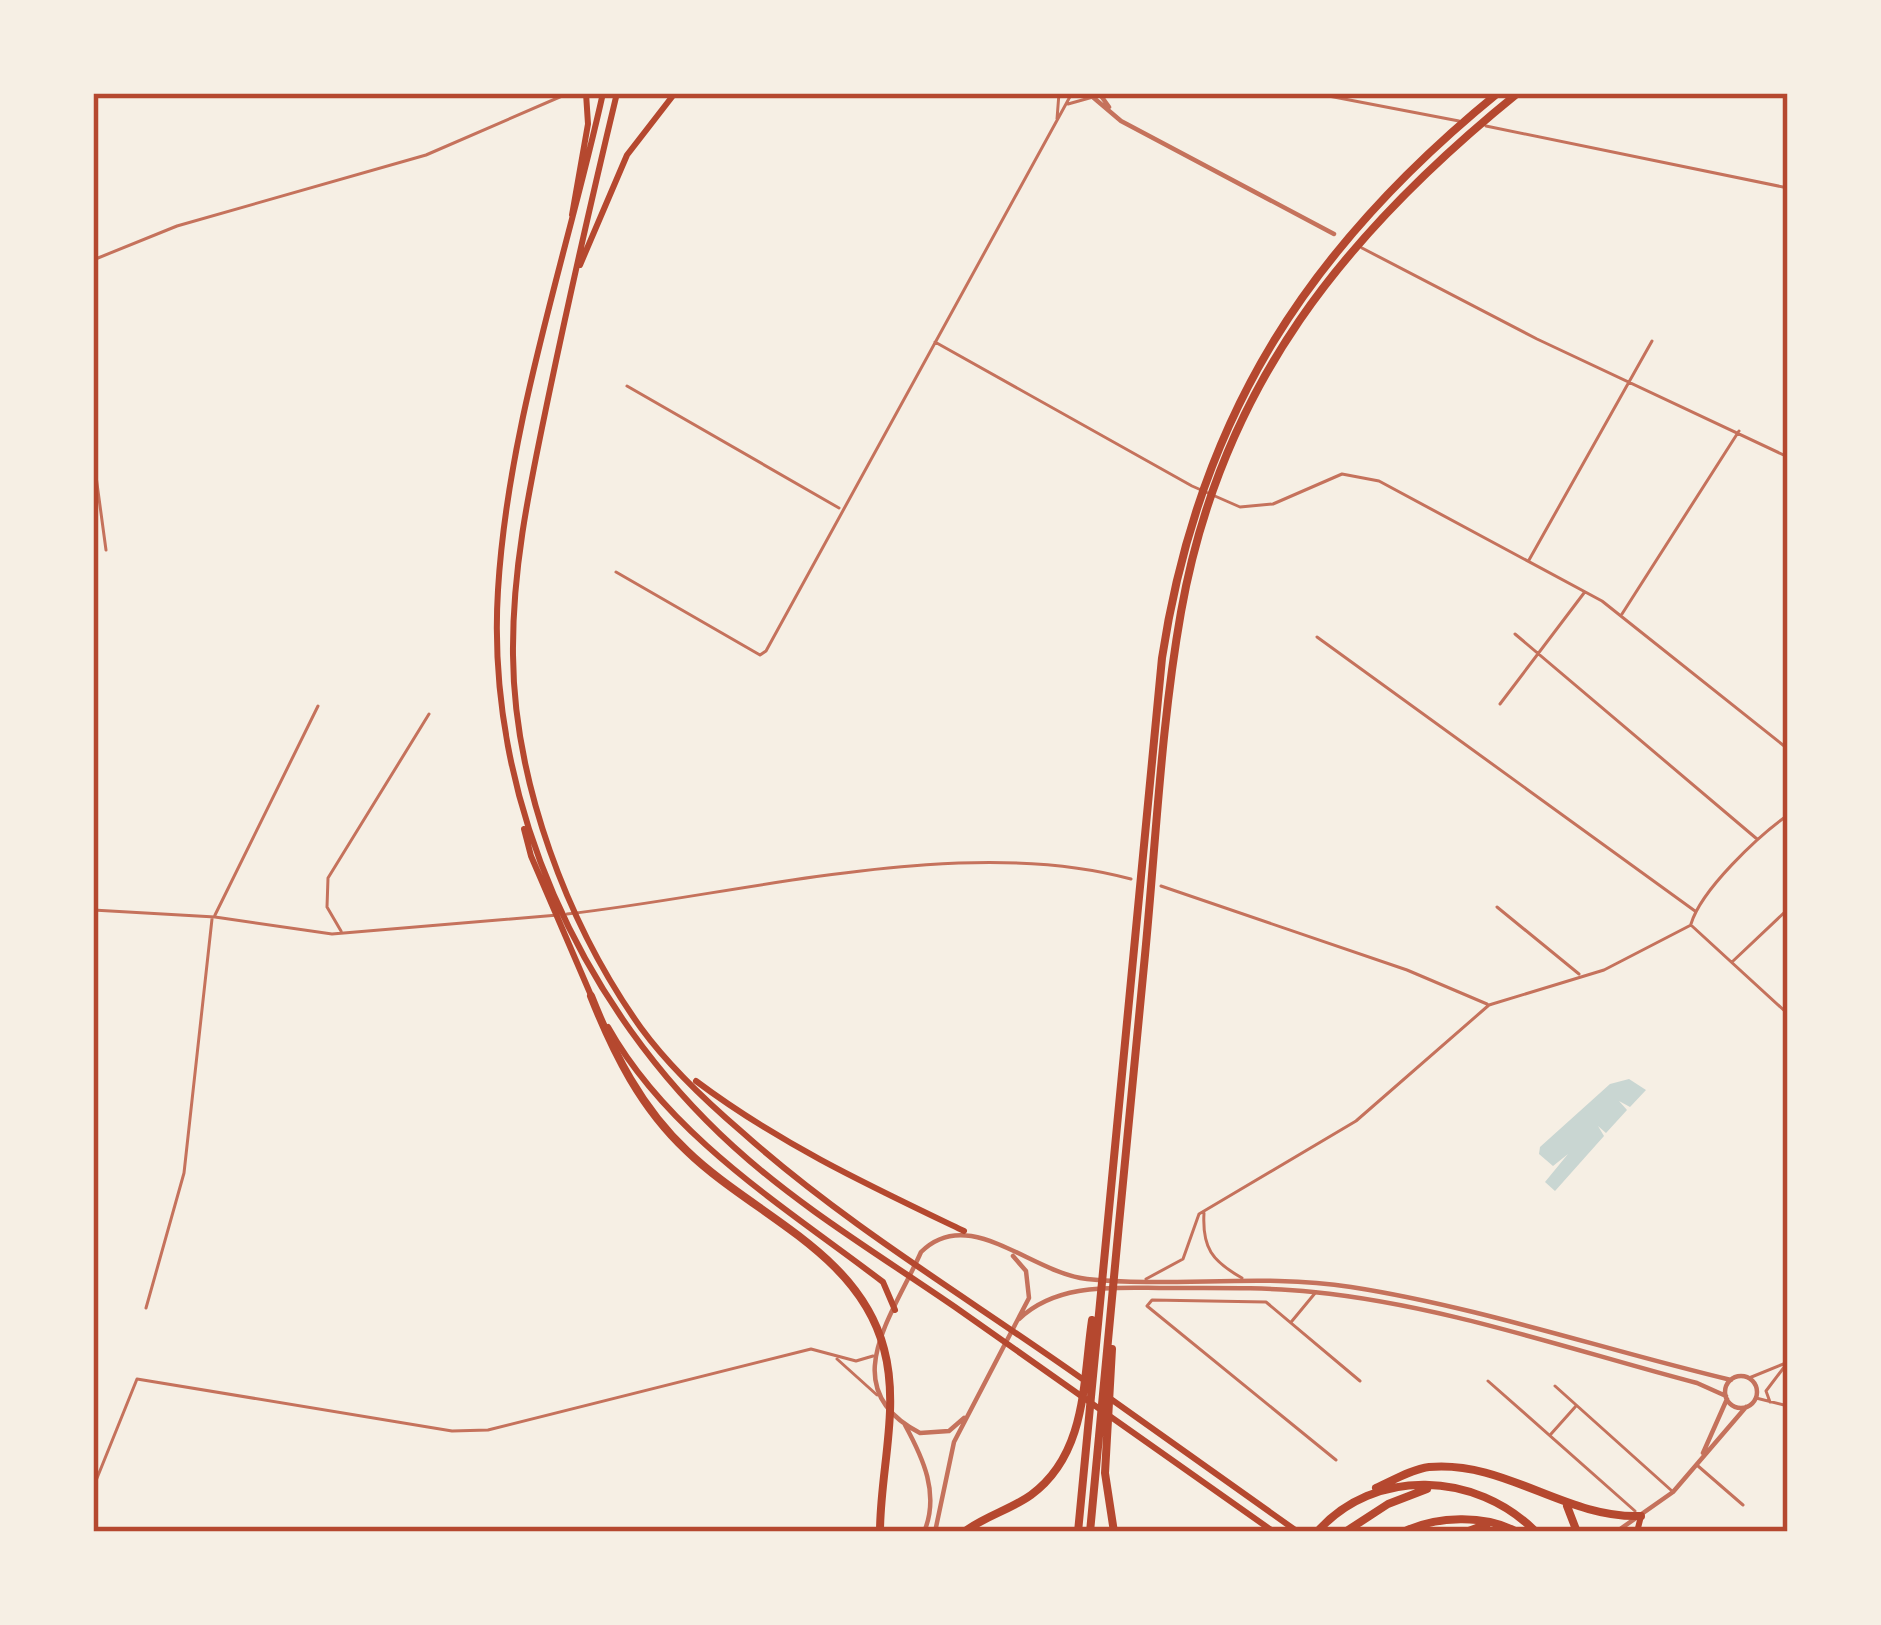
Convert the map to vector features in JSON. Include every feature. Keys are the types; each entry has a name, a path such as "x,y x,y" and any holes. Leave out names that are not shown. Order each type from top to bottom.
{"highway":[{"path":"617,93 523,519 513,659 522,747 535,801 572,903 641,1029 742,1133 1298,1532"},
{"path":"574,279 627,155 675,93"},
{"path":"1078,1532 1162,658 1180,559 1200,494 1252,374 1304,289 1400,176 1498,93"},
{"path":"1114,1532 1105,1473 1118,1229 1174,659 1205,514 1241,423 1314,297 1409,184 1518,93"},
{"path":"603,94 522,435 499,578 496,656 531,856 635,1042 673,1088 737,1150 1274,1532"},
{"path":"572,231 586,95"},
{"path":"565,922 591,996 625,1070 666,1129 708,1171 837,1268 874,1318 890,1387 880,1532"},
{"path":"591,996 633,1065 678,1116 733,1168 883,1282 896,1310"},
{"path":"676,1067 763,1131 964,1231"},
{"path":"969,1532 1030,1496 1059,1465 1078,1421 1097,1303"},
{"path":"1090,1532 1113,1306"},
{"path":"1317,1532 1376,1488 1426,1467 1476,1470 1596,1514 1641,1516 1637,1532"},
{"path":"1346,1532 1388,1504 1440,1484"},
{"path":"1376,1488 1440,1484 1502,1505 1536,1532"},
{"path":"1559,1498 1571,1510 1577,1532"},
{"path":"1403,1532 1440,1522 1493,1522 1517,1532"},
{"path":"1466,1532 1493,1522"},
{"path":"969,1532 1017,1532"}],"street":[{"path":"93,107 96,93"},
{"path":"93,260 177,226 426,155 569,93"},
{"path":"1055,127 1059,93"},
{"path":"616,572 760,655 1072,93"},
{"path":"1313,93 1788,188"},
{"path":"1066,105 1093,94 1112,113 1334,234 1788,457"},
{"path":"1528,561 1633,383 1652,341"},
{"path":"935,342 1192,486 1240,506 1273,504 1342,474 1365,476 1622,615 1788,749"},
{"path":"627,386 841,509"},
{"path":"1622,615 1739,431"},
{"path":"93,454 106,550"},
{"path":"1500,704 1586,592"},
{"path":"1516,634 1757,839"},
{"path":"1317,637 1695,911"},
{"path":"146,1308 184,1174 213,917 318,706"},
{"path":"343,934 327,907 328,878 429,714"},
{"path":"1147,1279 1183,1259 1195,1219 1204,1211 1355,1121 1489,1005 1583,977 1691,925 1695,911 1757,839 1788,815"},
{"path":"93,910 213,917 343,934 619,909 903,869 1066,867 1131,879"},
{"path":"1161,886 1387,962 1489,1005"},
{"path":"1497,907 1583,977"},
{"path":"1731,963 1788,909"},
{"path":"1691,925 1788,1014"},
{"path":"1204,1211 1207,1249 1219,1265 1242,1278"},
{"path":"877,1395 873,1356 921,1252 934,1239 964,1231 1064,1274 1242,1278 1396,1296 1731,1380 1788,1362"},
{"path":"935,1532 964,1418 1029,1298 1029,1281 1009,1252"},
{"path":"1019,1319 1046,1297 1062,1292 1126,1288 1316,1292 1427,1312 1697,1383 1746,1407"},
{"path":"1291,1322 1316,1292"},
{"path":"1336,1460 1150,1310 1149,1302 1266,1302 1360,1381"},
{"path":"93,1488 133,1382 152,1380 452,1431 488,1430 804,1351 824,1350 905,1425 923,1457 929,1486 924,1532"},
{"path":"836,1358 873,1356"},
{"path":"1770,1402 1766,1391 1788,1362"},
{"path":"1616,1532 1673,1492 1756,1398 1756,1386 1748,1378"},
{"path":"1698,1463 1731,1380"},
{"path":"1488,1382 1641,1516"},
{"path":"1555,1386 1673,1492"},
{"path":"1756,1398 1788,1406"},
{"path":"1549,1436 1576,1405"},
{"path":"905,1425 937,1435 964,1418"},
{"path":"1698,1463 1743,1505"}],"shaded area":[{"path":"1629,1079 1646,1090 1630,1107 1619,1101 1627,1110 1606,1133 1598,1126 1604,1136 1555,1191 1545,1182 1568,1154 1553,1166 1539,1154 1540,1147 1610,1084"}]}
